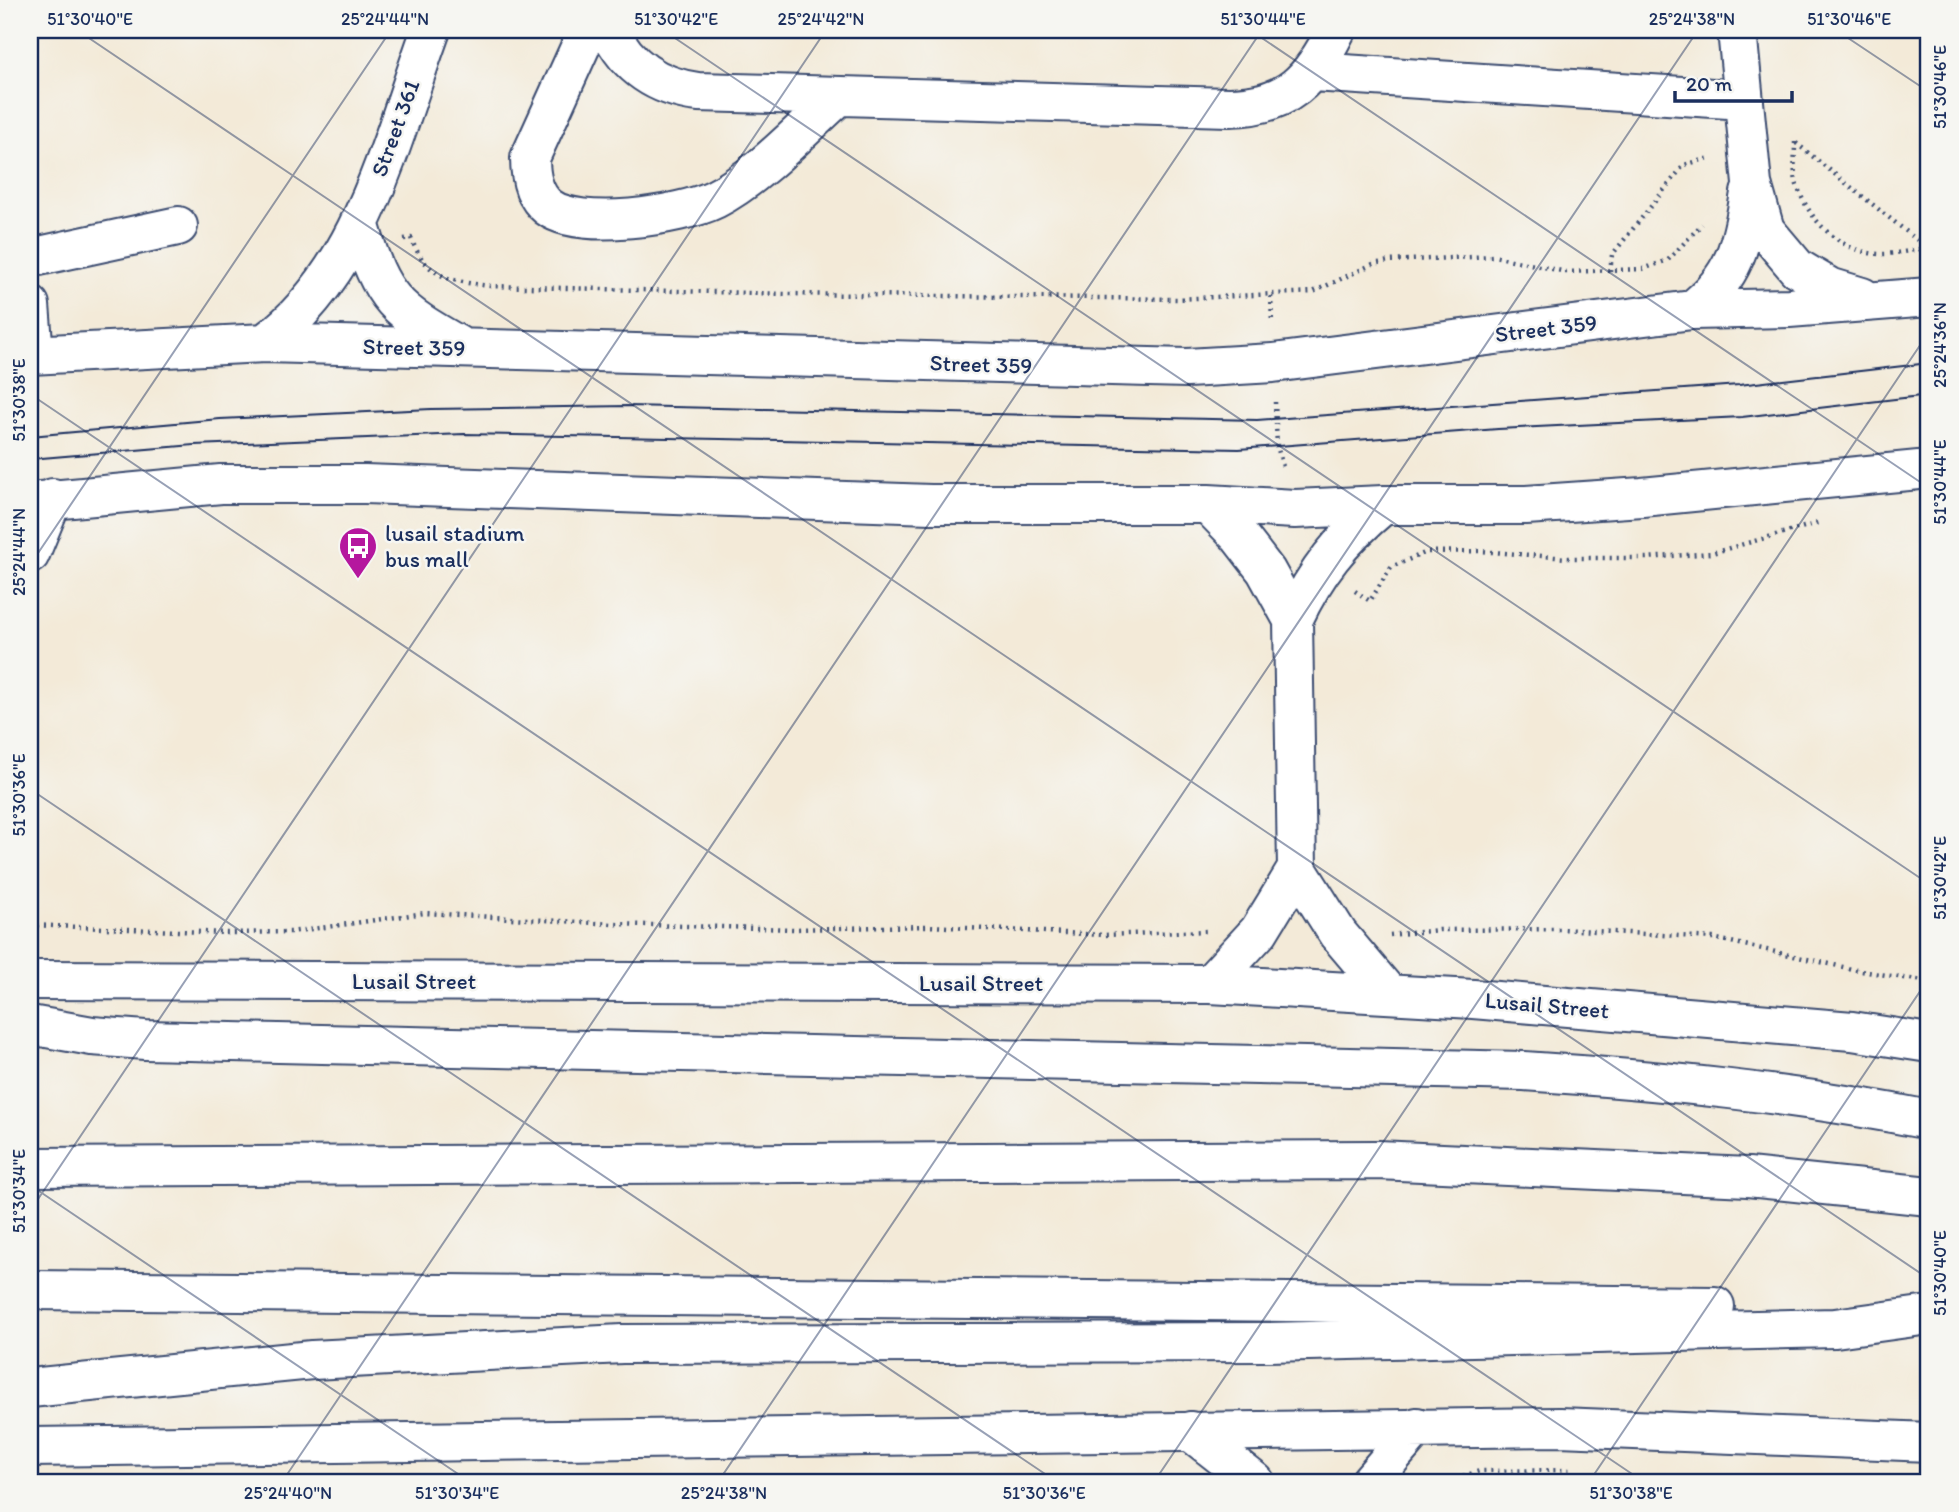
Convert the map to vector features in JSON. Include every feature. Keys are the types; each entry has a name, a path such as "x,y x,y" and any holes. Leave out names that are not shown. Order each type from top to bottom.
{"main road":[{"name":"Street 361","path":"265,343 307,307 360,226 431,30"},
{"path":"588,30 530,158 530,175 536,192 546,205 561,214 578,218 660,216 715,199 740,184 839,96"},
{"path":"610,30 628,59 643,73 679,90 1253,107 1296,89 1313,72 1336,30"},
{"path":"1738,30 1752,184 1765,230 1797,268 1829,287 1878,302"},
{"path":"1313,72 1744,100"},
{"path":"1692,310 1711,295 1728,274 1744,236 1752,184"},
{"path":"30,258 178,226"},
{"path":"360,226 377,280 388,296 414,319 463,348"},
{"name":"Street 359","path":"32,354 265,343 1033,366 1187,368 1273,363 1692,310 1878,302 1929,297"},
{"path":"30,305 32,354"},
{"path":"30,554 42,500 220,484 352,484 931,504 1208,504 1295,509 1382,505 1526,505 1642,497 1929,469"},
{"path":"1208,504 1239,536 1266,571 1293,620 1297,869 1338,934 1388,993"},
{"path":"1293,620 1320,569 1346,535 1382,505"},
{"path":"1210,984 1259,931 1297,869"},
{"name":"Lusail Street","path":"30,980 1210,984 1388,993 1852,1031 1929,1043"},
{"path":"30,1025 92,1036 145,1040 1524,1071 1718,1087 1815,1099 1929,1120"},
{"path":"30,1167 1378,1160 1748,1177 1929,1196"},
{"path":"30,1290 1929,1308"},
{"path":"30,1388 312,1360 622,1343 1268,1342 1835,1328 1929,1315"},
{"path":"1370,1482 1417,1427"},
{"path":"30,1447 965,1437 1190,1431 1292,1432 1417,1427 1560,1427 1929,1442"},
{"path":"1190,1431 1255,1482"}],"path":[{"path":"1702,97 1710,170"},
{"path":"1795,142 1856,191 1928,248 1880,254 1861,251 1840,242 1822,227 1805,204 1797,184 1795,142"},
{"path":"1610,271 1612,255 1684,165 1709,158"},
{"path":"411,238 418,256 436,274 453,281 490,286 787,294 1178,299 1313,292 1373,264 1389,261 1494,256 1566,272 1643,269 1668,260 1701,226 1706,213"},
{"path":"1271,296 1277,446 1295,509"},
{"path":"1320,569 1370,600 1391,567 1427,552 1480,551 1567,558 1646,558 1712,553 1819,522"},
{"path":"30,925 227,933 291,932 425,913 613,924 768,929 928,926 1104,934 1217,930"},
{"path":"1386,934 1439,930 1561,929 1713,938 1849,969 1929,982"}],"tram line":[{"path":"30,436 220,419 431,409 628,406 1257,420 1739,385 1929,363"},
{"path":"30,459 194,445 464,434 1239,449 1498,429 1742,417 1929,395"}],"place":[{"name":"lusail stadium bus mall","path":"358,580"}]}
